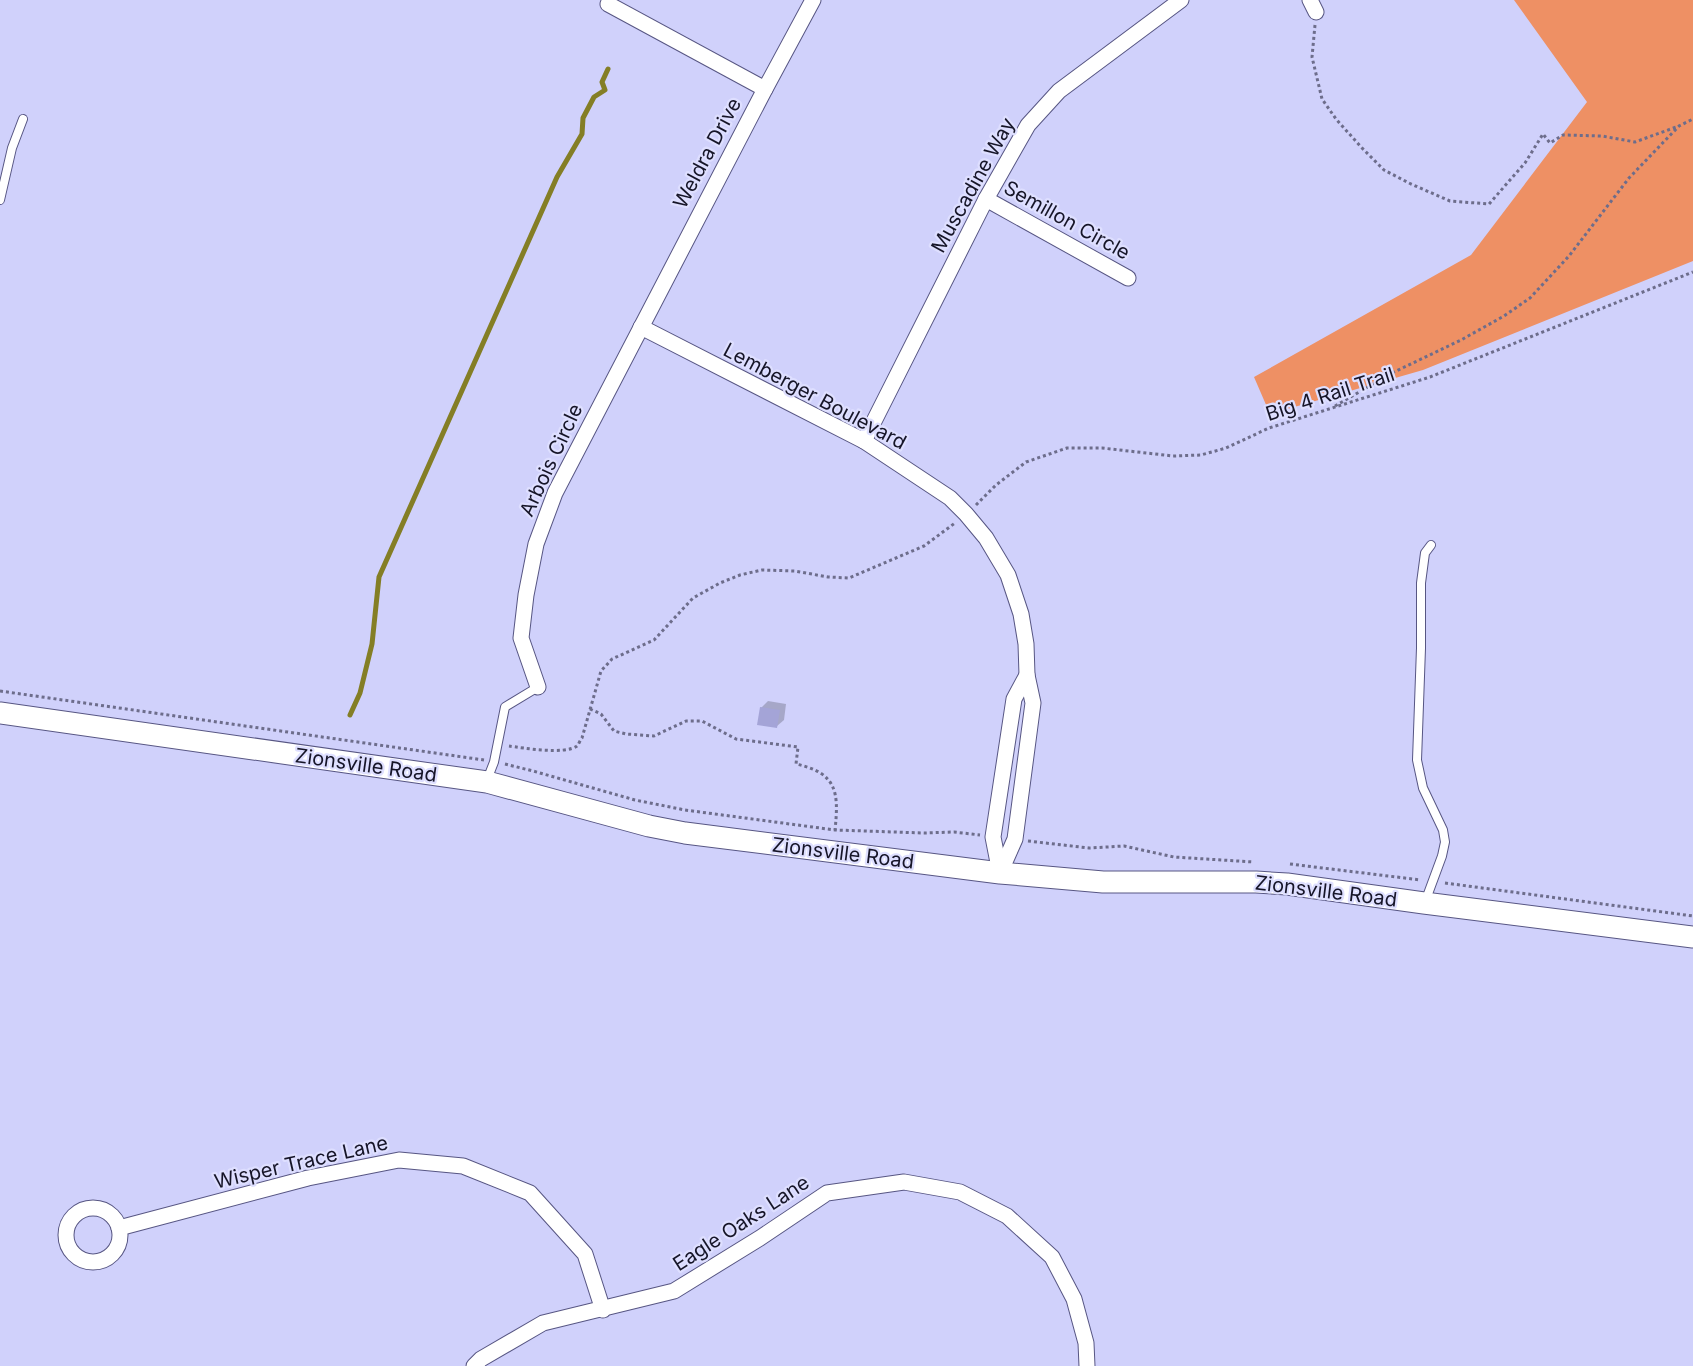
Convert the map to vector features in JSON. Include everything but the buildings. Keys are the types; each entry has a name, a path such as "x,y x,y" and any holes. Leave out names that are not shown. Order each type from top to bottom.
{"main road":[{"name":"Zionsville Road","path":"0,713 487,782 650,826 685,833 1000,873 1103,882 1287,884 1693,937"}],"street":[{"name":"Weldra Drive","path":"640,327 813,0"},
{"name":"Muscadine Way","path":"864,441 986,199 1028,125 1059,91 1181,0"},
{"path":"608,4 765,89"},
{"name":"Semillon Circle","path":"986,199 1128,278"},
{"name":"Lemberger Boulevard","path":"640,327 864,441 950,498 986,538 1008,575 1021,614 1026,644 1027,675 1034,703 1015,839 1000,873"},
{"name":"Arbois Circle","path":"538,687 521,638 526,595 536,544 555,493 640,327"},
{"name":"Lemberger Boulevard","path":"1000,873 993,837 1014,699 1027,675"},
{"name":"Wisper Trace Lane","path":"119,1228 308,1178 399,1160 463,1166 530,1194 585,1254 603,1310"},
{"name":"Eagle Oaks Lane","path":"474,1366 481,1359 543,1323 674,1291 760,1238 826,1193 904,1182 960,1192 1007,1216 1052,1257 1074,1299 1086,1343 1087,1366"}],"lane":[{"path":"0,200 12,148 23,119"},
{"path":"1424,903 1445,842 1443,830 1423,788 1417,760 1421,583 1425,554 1431,545"},
{"path":"487,782 494,762 506,706 538,687"}],"path":[{"path":"1313,6 1312,57 1322,99 1336,119 1384,170 1450,201 1489,204 1525,163 1543,134 1551,143 1563,135 1602,136 1635,142 1693,119"},
{"path":"1330,409 1392,373 1461,340 1530,298 1569,256 1629,178 1679,126"},
{"name":"Big 4 Rail Trail","path":"977,504 996,485 1026,462 1066,448 1102,448 1173,456 1201,455 1226,448 1269,428 1430,377 1693,272"},
{"path":"498,745 548,751 576,746 582,738 601,671 612,659 654,640 693,598 720,583 762,570 795,571 849,578 924,546 953,524"},
{"path":"590,709 601,714 614,731 626,735 654,736 686,721 702,721 736,739 798,747 796,764 819,771 828,780 834,792 837,806 835,830"},
{"path":"813,827 835,830 968,833"}],"shaded area":[{"path":"1514,0 1693,0 1693,261 1423,370 1270,414 1254,377 1471,255 1587,102"}],"waterway":[{"path":"350,715 360,693 372,644 379,577 557,177 582,134 583,118 594,97 605,90 602,82 608,69"}]}
